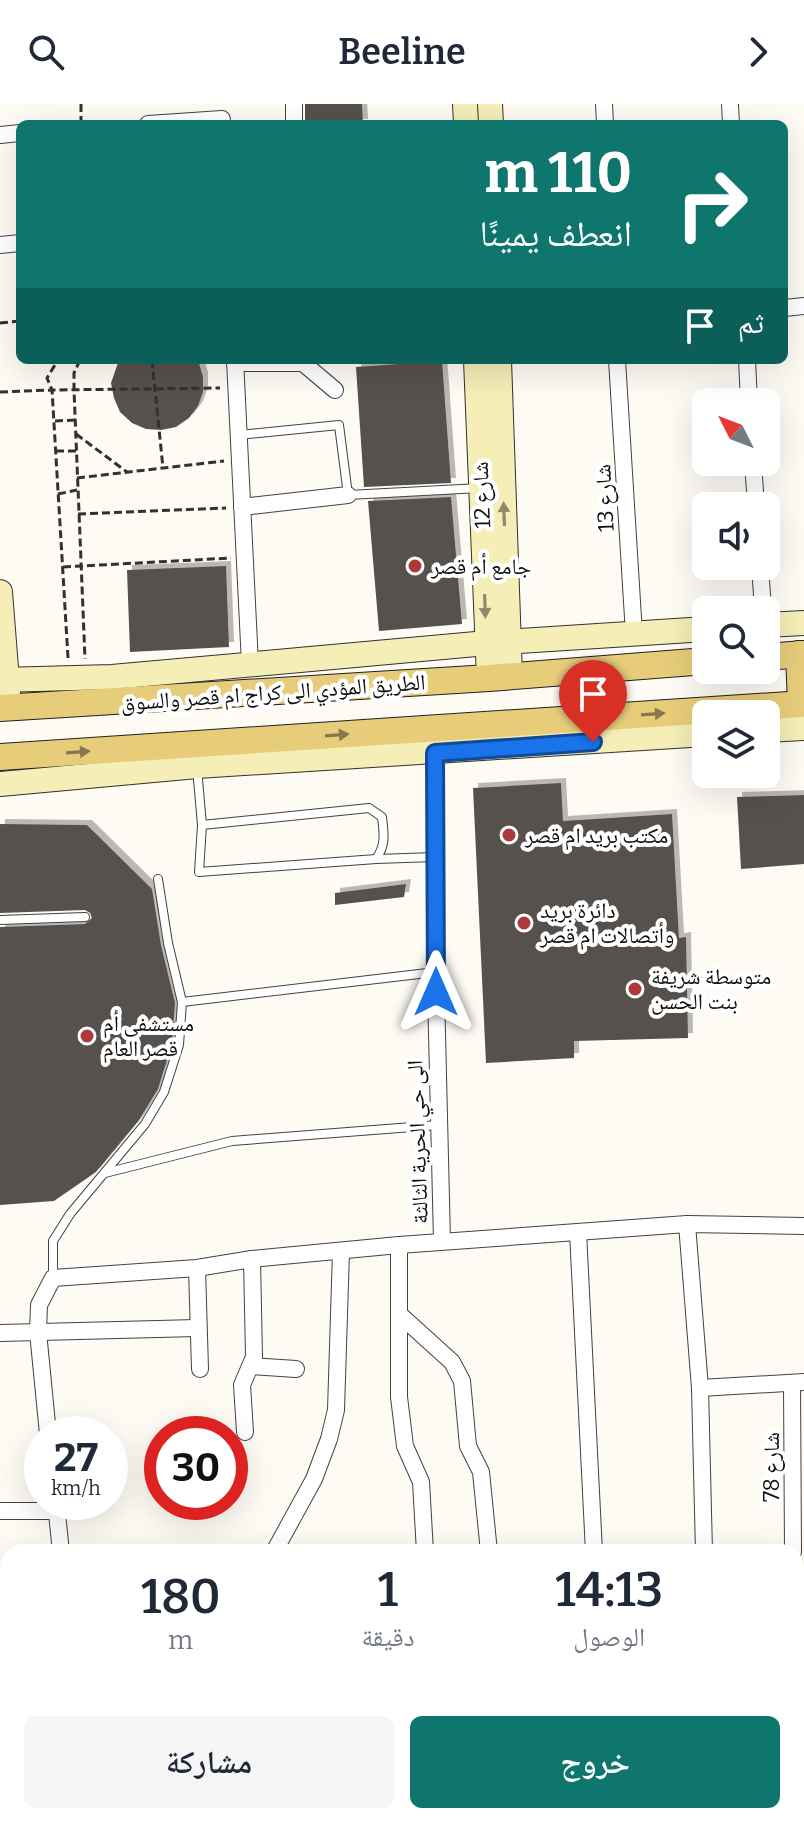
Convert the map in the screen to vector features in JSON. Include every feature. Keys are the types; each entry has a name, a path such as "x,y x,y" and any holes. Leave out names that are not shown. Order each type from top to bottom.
{"main road":[{"path":"0,757 506,736 803,712 802,654 780,656"},
{"name":"الطريق المؤدي الى كراج ام قصر والسوق","path":"5,708 692,662"}],"street":[{"path":"185,120 222,116"},
{"path":"235,364 250,664"},
{"path":"304,364 335,390"},
{"name":"شارع 12","path":"476,364 481,488 500,677"},
{"name":"شارع 12","path":"497,643 499,364"},
{"name":"شارع 13","path":"617,364 634,634"},
{"path":"747,364 748,388"},
{"path":"242,507 348,495"},
{"path":"0,592 5,708"},
{"path":"780,624 804,623"},
{"path":"3,680 112,677 497,643 692,630"},
{"path":"780,723 803,712"},
{"path":"0,784 197,766 435,753 506,736 692,734"},
{"name":"الى حي الحرية الثالثة","path":"435,753 442,1241"},
{"path":"46,1416 38,1332 39,1305 53,1278 197,1268 252,1259 442,1241 687,1224 804,1226"},
{"path":"687,1224 700,1388 704,1544"},
{"path":"578,1232 594,1544"},
{"path":"399,1245 399,1397 405,1446 421,1482 425,1544"},
{"path":"278,1544 314,1479 336,1410 341,1251"},
{"path":"244,1416 242,1385 254,1357 252,1259"},
{"path":"197,1268 200,1369"},
{"path":"399,1314 452,1362 462,1381 468,1446 481,1472 488,1544"},
{"path":"0,1333 197,1328"},
{"path":"251,1366 296,1369"},
{"path":"700,1388 798,1383"},
{"name":"شارع 78","path":"794,1544 798,1518 798,1383"},
{"path":"0,1511 24,1509"},
{"path":"58,1520 60,1544"}],"lane":[{"path":"239,435 339,425 348,495 481,488"},
{"path":"197,766 202,825 199,872 436,857"},
{"path":"202,825 369,808 382,817 383,849 376,859"},
{"path":"53,1278 53,1241 70,1214 145,1124 164,1092 179,1045 182,1002 168,943 158,879"},
{"path":"0,920 85,917"},
{"path":"182,1002 436,972"},
{"path":"105,1173 232,1141 438,1125"}],"path":[{"path":"55,364 47,378 52,390 69,667"},
{"path":"77,364 74,373 75,433 86,666"},
{"path":"152,364 163,468"},
{"path":"0,392 236,388"},
{"path":"54,421 75,420"},
{"path":"75,433 127,472"},
{"path":"56,451 76,451"},
{"path":"77,478 240,459"},
{"path":"58,494 77,490"},
{"path":"78,514 242,507"},
{"path":"63,567 245,557"}],"building":[{"path":"305,104 362,104 363,120 305,120"},
{"path":"118,364 199,364 203,392 189,418 176,427 146,429 132,423 120,412 111,383"},
{"path":"442,364 451,483 364,487 356,367"},
{"name":"جامع أم قصر","path":"451,497 462,624 379,631 368,501"},
{"path":"226,566 229,647 130,652 127,570"},
{"path":"561,783 563,821 672,814 679,938 686,937 688,1038 574,1041 574,1058 486,1063 473,788"},
{"path":"804,795 804,864 741,869 737,797"},
{"name":"مستشفى أم قصر العام","path":"0,824 87,825 152,889 175,1003 172,1044 158,1089 139,1120 96,1172 54,1201 0,1205 0,927 85,924 92,918 85,910 0,913"},
{"path":"406,884 404,897 335,905 335,893"}],"place":[{"name":"جامع أم قصر","path":"415,566"},
{"name":"مكتب بريد ام قصر","path":"509,835"},
{"name":"دائرة بريد وأتصالات ام قصر","path":"524,923"},
{"name":"متوسطة شريفة بنت الحسن","path":"635,989"},
{"name":"مستشفى أم قصر العام","path":"87,1036"}],"route":[{"path":"436,992 435,753 593,742"}]}
